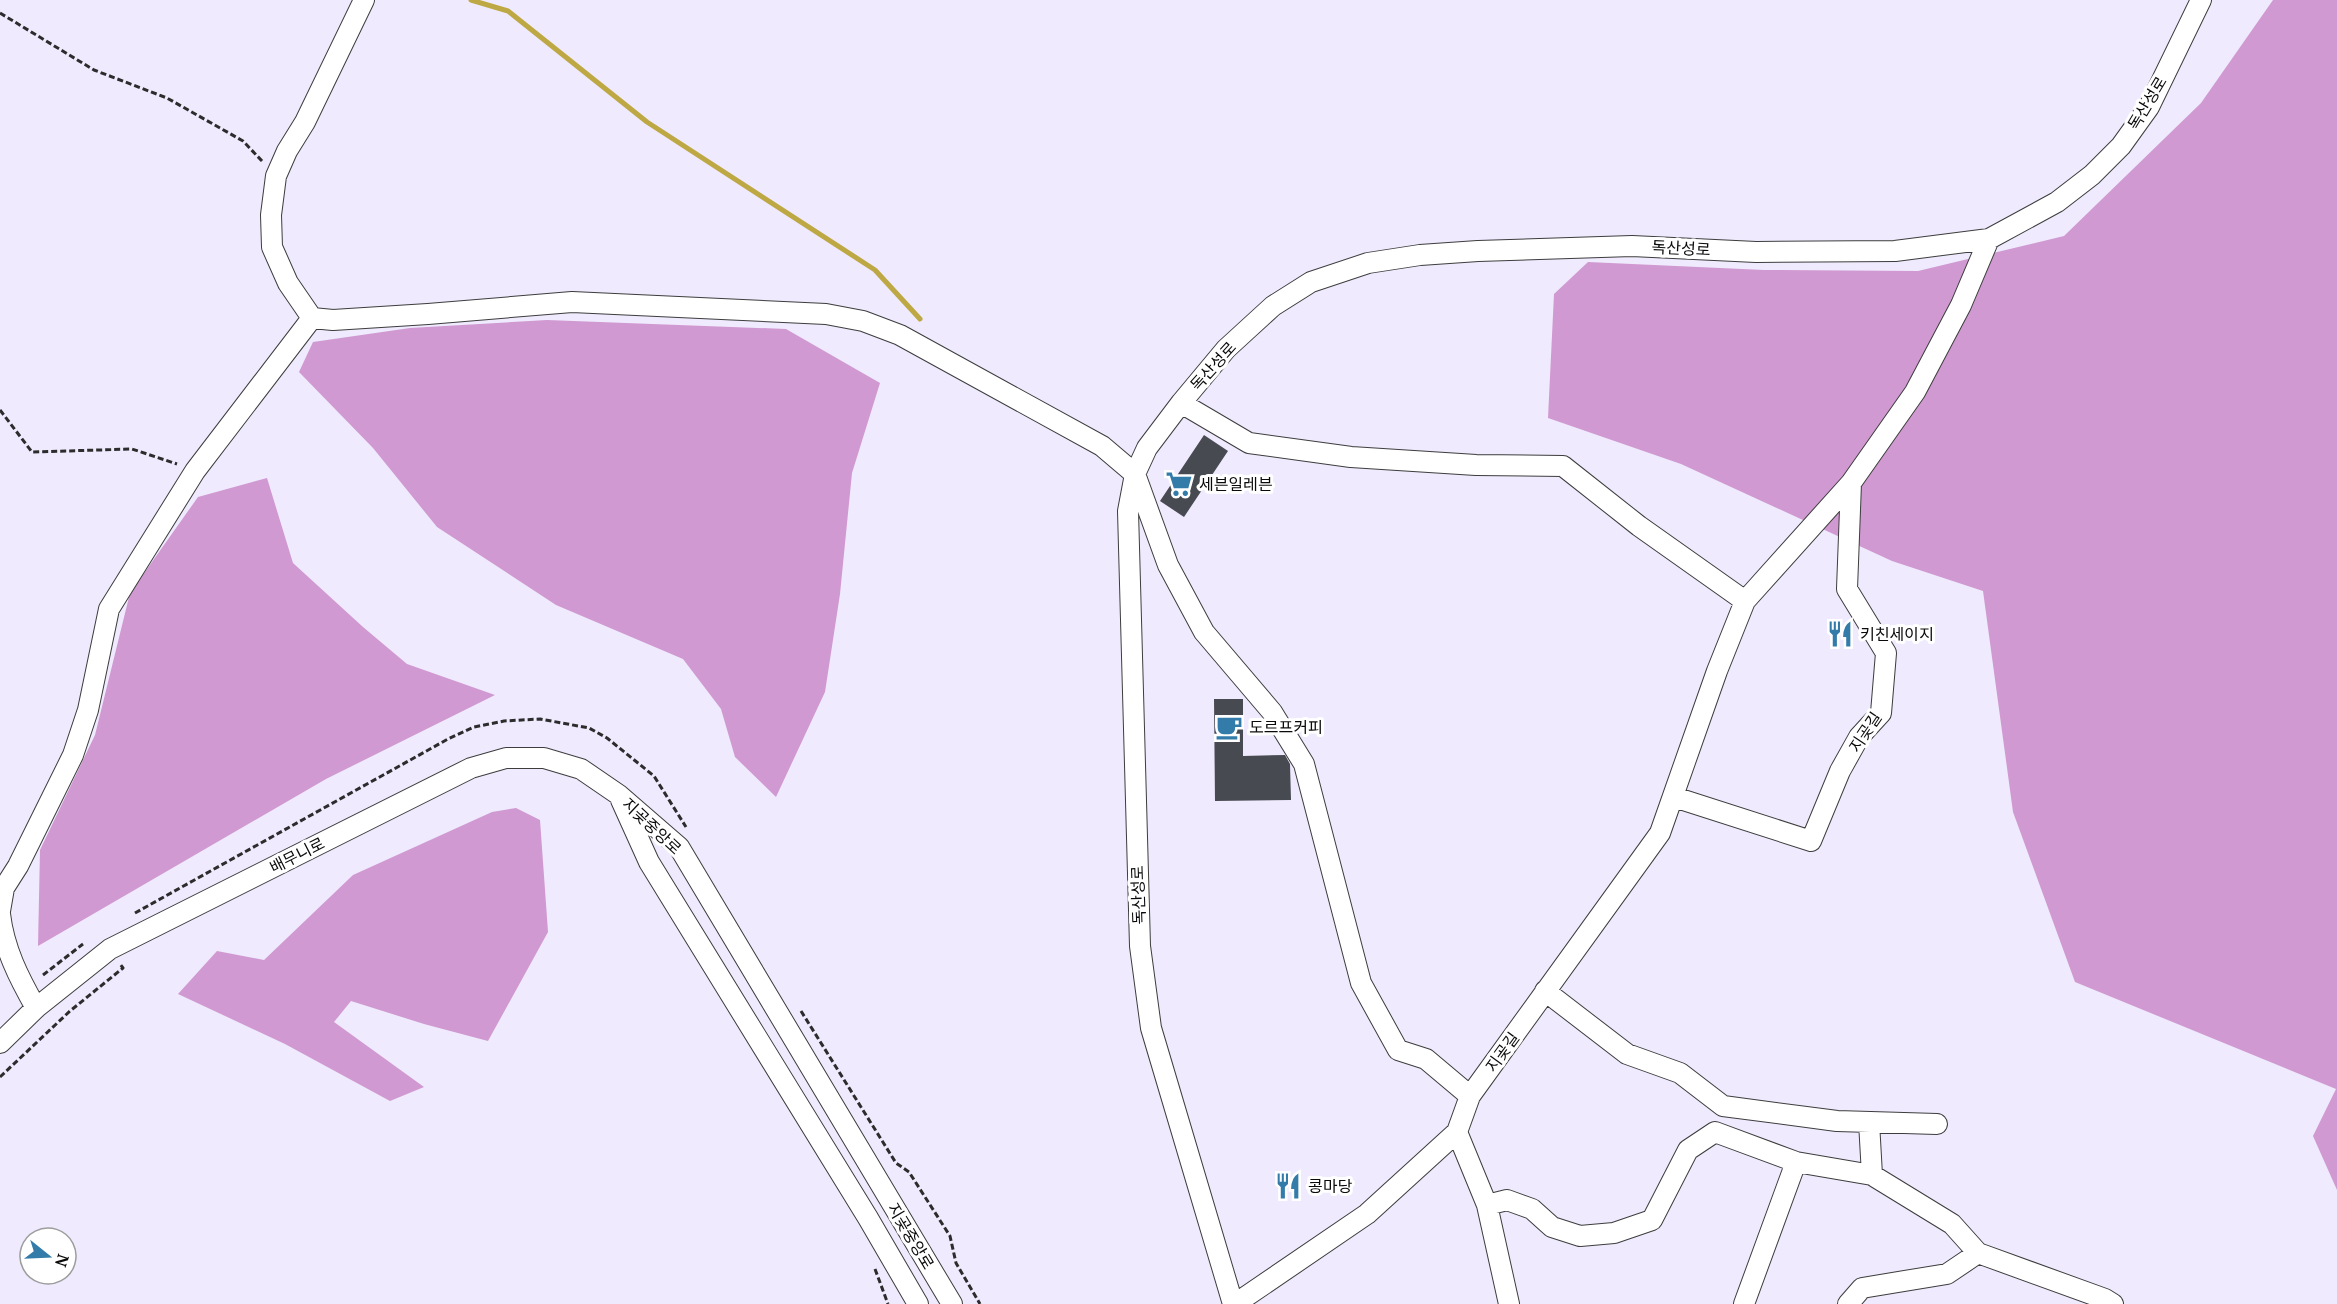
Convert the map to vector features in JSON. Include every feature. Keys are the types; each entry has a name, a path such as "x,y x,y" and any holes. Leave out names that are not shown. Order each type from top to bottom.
{"street":[{"path":"312,318 288,283 272,246 271,215 276,176 364,0"},
{"name":"독산성로","path":"1234,1304 1151,1028 1140,946 1128,511 1135,474 1147,448 1226,349 1273,306 1311,282 1368,263 1420,255 1478,250 1632,246 1756,252 1895,251 1989,239 2056,202 2092,175 2121,146 2149,107 2200,0"},
{"name":"지곶길","path":"1234,1304 1367,1214 1457,1131 1470,1096 1660,833 1717,671 1745,601 1851,483 1915,392 1961,305 1989,239"},
{"path":"312,318 333,320 416,315 572,302 826,314 854,319 900,334 1102,446 1135,474 1168,565 1204,632 1272,712 1304,764 1361,983 1398,1050 1426,1059 1470,1096"},
{"path":"36,1008 16,972 2,930 0,913 4,888 18,866 73,755 88,710 109,609 195,471 312,318"},
{"path":"1181,403 1249,443 1351,458 1476,465 1563,466 1639,526 1745,601"},
{"name":"지곶길","path":"1674,797 1811,841 1840,771 1859,737 1881,713 1886,653 1847,589 1851,483"},
{"name":"배무니로","path":"0,1043 36,1008 110,949 471,768 506,758 544,758 581,769 619,795"},
{"name":"지곶중앙로","path":"619,795 649,862 918,1304"},
{"name":"지곶중앙로","path":"619,795 679,847 952,1304"},
{"path":"1545,991 1627,1054 1680,1073 1724,1106 1837,1121 1937,1124"},
{"path":"1869,1122 1872,1175"},
{"path":"1457,1131 1487,1205 1509,1304"},
{"path":"1487,1205 1507,1200 1532,1209 1552,1227 1580,1236 1614,1233 1652,1220 1688,1150 1715,1132 1796,1162 1872,1175 1952,1224 1978,1253 2105,1299 2113,1304"},
{"path":"1744,1304 1796,1162"},
{"path":"1848,1304 1862,1288 1947,1274 1978,1253"}],"path":[{"path":"0,13 94,70 166,98 243,141 276,176"},
{"path":"0,410 32,452 132,448 195,471"},
{"path":"130,916 448,739 474,727 504,721 540,719 589,728 607,738 654,776 686,827"},
{"path":"43,975 90,940"},
{"path":"0,1077 70,1011 123,968"},
{"path":"800,1010 896,1162 909,1172 950,1236 957,1263 980,1304"}],"shaded area":[{"path":"2273,0 2337,0 2337,1190 2313,1136 2336,1089 2075,982 2013,812 1983,591 1892,561 1681,464 1548,418 1554,294 1588,262 1764,270 1918,271 2064,236 2201,103"},
{"path":"547,320 786,329 880,383 852,473 840,594 825,692 776,797 735,757 721,709 683,659 556,605 437,527 373,448 299,372 313,342 410,328"},
{"path":"267,478 293,563 407,664 495,695 326,779 38,946 40,850 95,735 130,593 198,497"},
{"path":"516,808 540,820 548,932 488,1041 351,1001 334,1022 424,1087 390,1101 285,1044 178,994 217,951 264,960 353,875 492,812"}],"building":[{"path":"1204,435 1228,451 1184,517 1160,501"},
{"name":"도르프커피","path":"1214,699 1243,699 1243,756 1285,755 1290,764 1291,800 1215,801"}],"waterway":[{"path":"471,0 508,11 647,122 875,270 920,319"}],"place":[{"name":"세븐일레븐","path":"1179,484"},
{"name":"키친세이지","path":"1840,634"},
{"name":"도르프커피","path":"1229,727"},
{"name":"콩마당","path":"1288,1186"}]}
